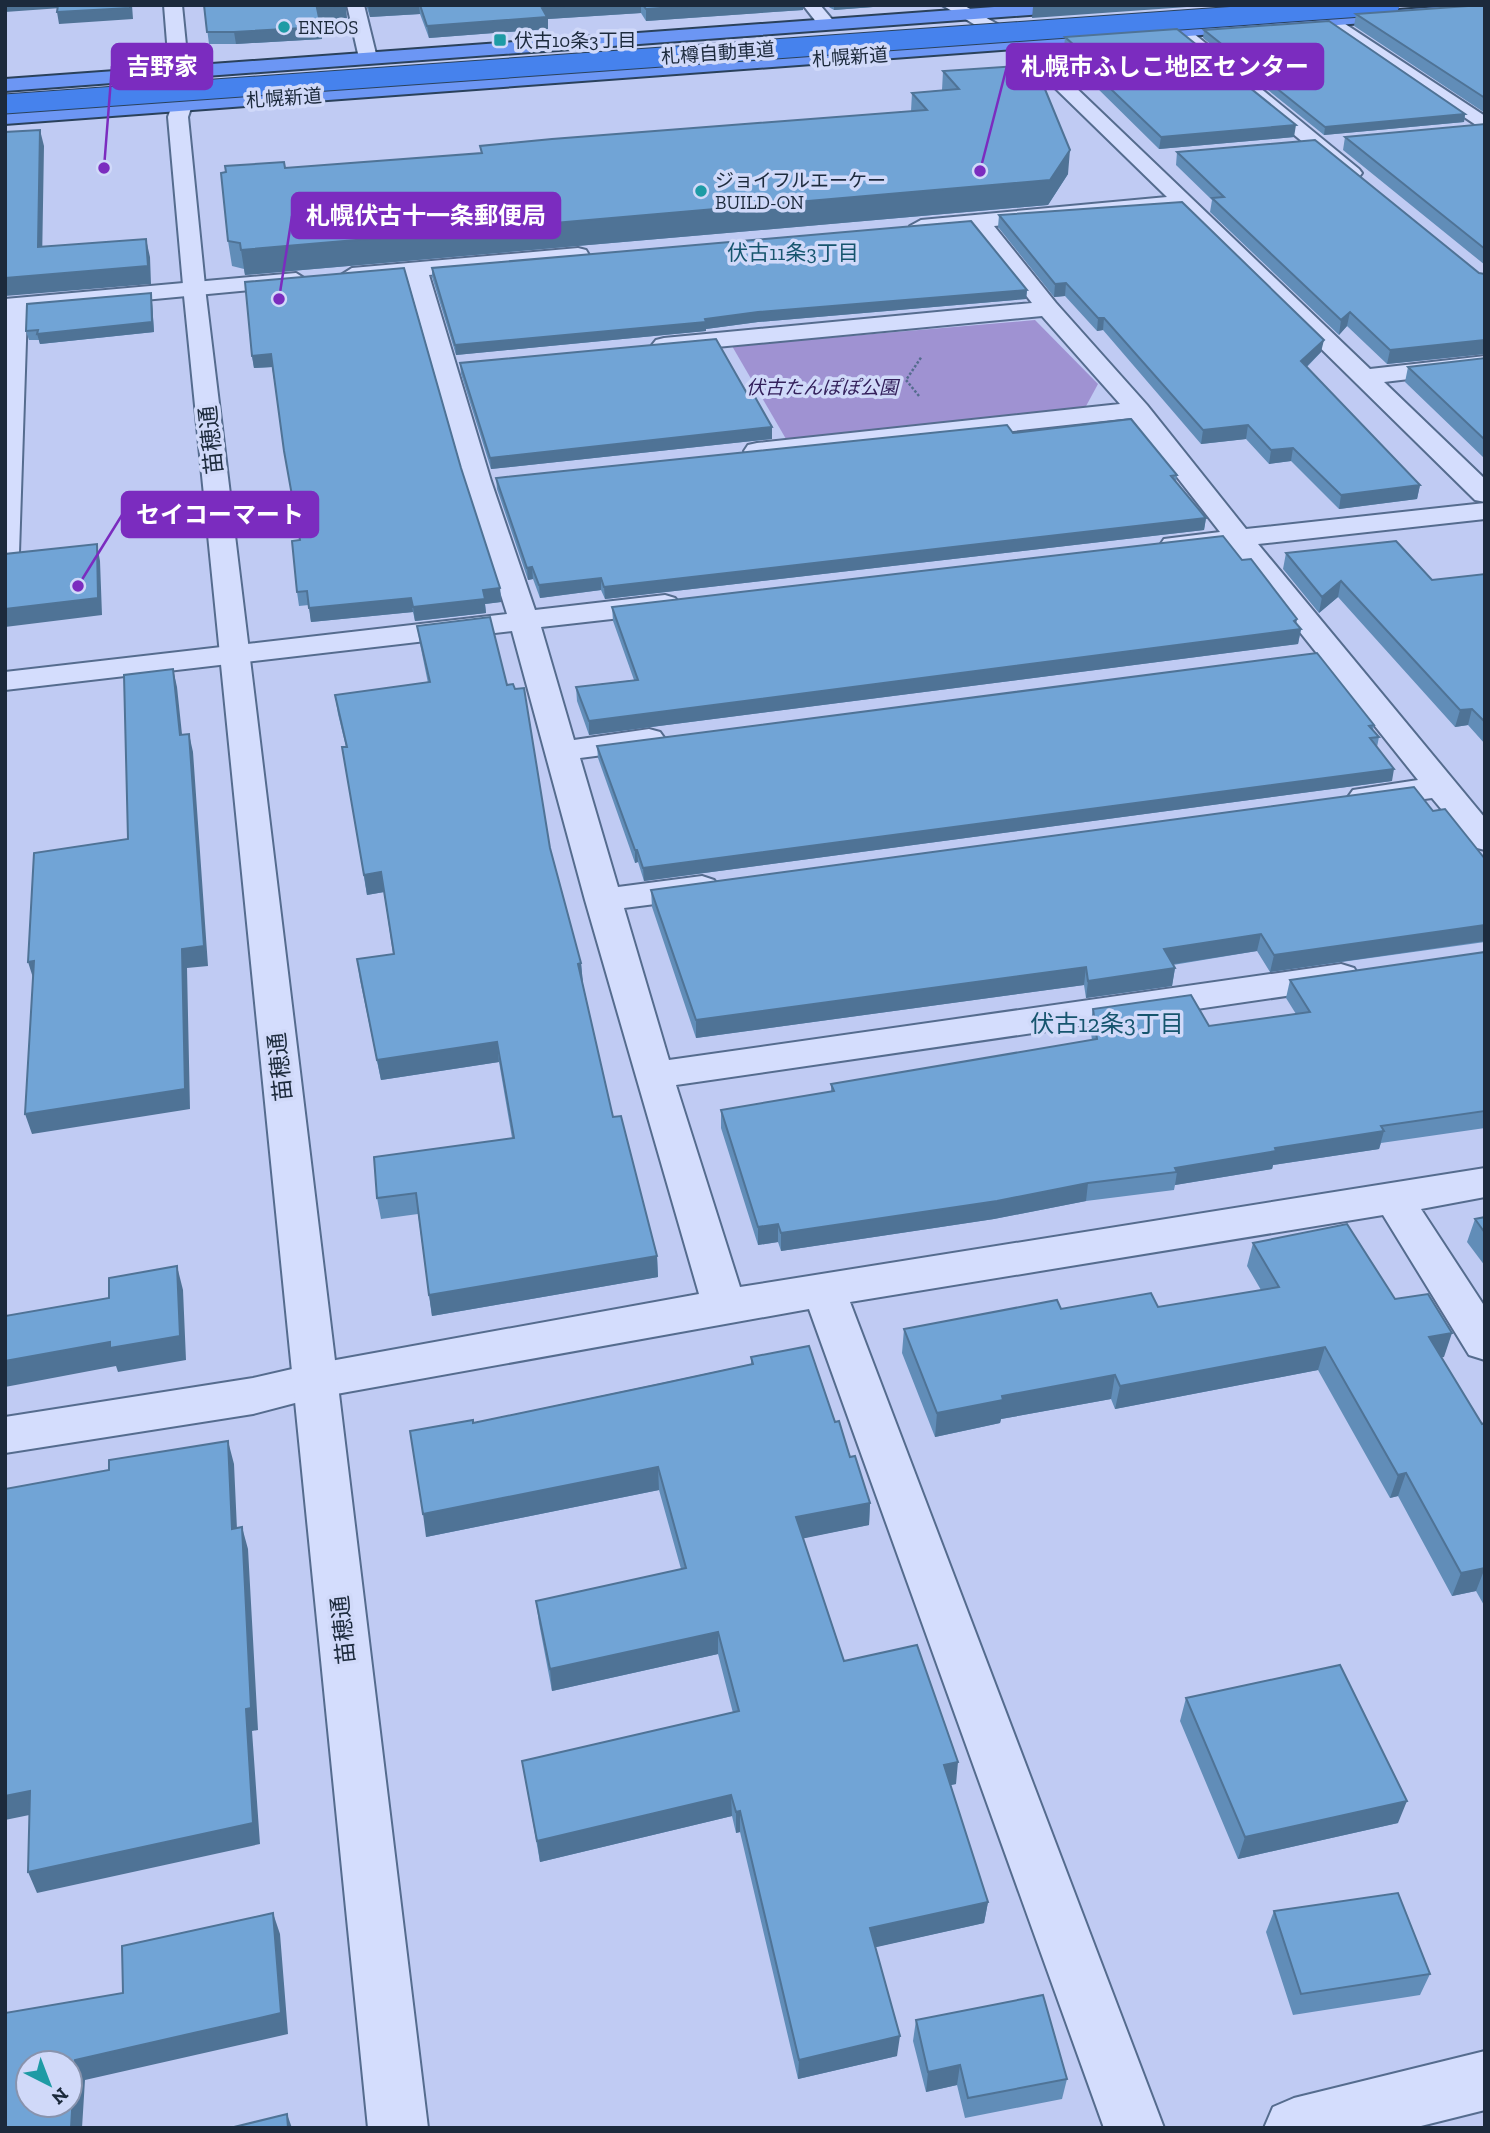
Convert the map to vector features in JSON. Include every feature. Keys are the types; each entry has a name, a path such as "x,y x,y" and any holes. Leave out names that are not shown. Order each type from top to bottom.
{"highway":[{"name":"札幌新道","path":"5,118 368,58 827,24 956,10 1096,5"},
{"name":"札樽自動車道","path":"5,88 1213,5"},
{"name":"札樽自動車道","path":"5,104 1390,5"},
{"name":"札幌新道","path":"5,88 180,89 1020,44 1484,10"}],"street":[{"name":"苗穂通","path":"173,5 180,89 178,117 195,289 398,2128"},
{"path":"355,5 368,58"},
{"path":"811,5 827,24"},
{"path":"956,10 1020,44 1180,202 1365,377 1483,495"},
{"path":"1333,21 1485,127"},
{"path":"1181,32 1368,186"},
{"path":"1459,132 1485,127"},
{"path":"1288,146 1341,141"},
{"path":"1137,160 1165,157"},
{"path":"896,228 1180,202"},
{"path":"979,221 1048,308 1138,410 1237,537 1313,653 1485,840"},
{"path":"5,554 10,305 594,254"},
{"path":"416,269 454,366 488,480 523,621 654,1075 724,1306"},
{"path":"644,347 1048,308"},
{"path":"1365,377 1485,363"},
{"path":"731,454 1138,410"},
{"path":"1149,547 1237,537 1483,495"},
{"path":"5,681 696,601"},
{"path":"561,751 679,736"},
{"path":"1337,801 1439,787"},
{"path":"603,900 737,882"},
{"path":"654,1075 1375,971"},
{"path":"5,1435 253,1396 314,1381 724,1306 1394,1199 1485,1182"},
{"path":"1394,1199 1485,1343"},
{"path":"824,1291 1134,2128"},
{"path":"1294,2128 1485,2080"}],"path":[{"path":"924,354 906,380 919,396 927,397"}],"green space":[{"name":"伏古たんぽぽ公園","path":"1035,320 1098,384 1085,408 786,439 732,346"}],"building":[{"path":"58,5 130,5 130,8 57,12"},
{"path":"204,5 346,6 317,8 321,27 207,32"},
{"path":"420,5 577,5 542,8 547,17 427,26"},
{"path":"643,5 703,5 646,9"},
{"path":"1482,5 1485,5 1485,98 1356,14"},
{"path":"1329,21 1465,114 1325,127 1204,30"},
{"path":"1177,29 1296,125 1161,137 1093,72 1103,71 1065,37"},
{"path":"1035,65 1070,150 1050,180 241,250 240,243 228,241 221,173 226,172 225,166 284,162 285,168 482,153 480,146 927,110 912,93 959,89 943,71"},
{"path":"1485,124 1485,249 1345,137"},
{"path":"40,130 38,247 146,239 148,266 5,278 5,132"},
{"path":"1315,140 1479,273 1485,274 1485,340 1390,350 1350,312 1341,320 1212,198 1224,197 1177,152"},
{"path":"1182,202 1324,340 1301,361 1420,485 1341,495 1293,448 1271,450 1248,425 1203,430 1104,318 1098,318 1066,283 1055,284 999,215"},
{"path":"971,221 1027,290 758,312 705,319 706,322 455,345 432,268"},
{"path":"404,268 461,468 500,588 483,590 485,599 413,607 411,598 309,608 307,591 297,592 292,541 300,540 271,354 252,356 245,282"},
{"path":"151,293 152,322 37,334 38,330 26,331 27,304"},
{"path":"716,339 749,397 755,397 772,427 490,458 460,363"},
{"path":"1485,358 1485,440 1408,367"},
{"path":"1131,419 1177,475 1171,476 1206,518 604,587 601,578 539,585 532,567 527,568 496,478 1007,425 1013,433"},
{"path":"1223,536 1242,560 1251,559 1297,619 1294,621 1301,629 589,721 576,687 638,680 612,607"},
{"path":"1396,541 1432,580 1485,574 1485,722 1472,709 1460,710 1341,581 1322,597 1286,553"},
{"path":"97,544 98,598 5,609 5,554"},
{"path":"490,617 507,685 513,684 515,689 524,688 550,848 581,963 578,964 613,1117 621,1116 657,1256 429,1295 416,1193 377,1198 374,1157 514,1138 497,1042 377,1060 357,959 394,954 381,872 364,875 342,747 347,747 335,695 430,682 417,626"},
{"path":"1317,653 1374,725 1369,726 1379,737 1370,738 1394,769 643,868 597,746"},
{"path":"173,669 180,735 189,734 204,946 182,949 185,1089 25,1114 34,961 28,962 34,853 128,839 124,675"},
{"path":"1414,787 1433,811 1445,809 1485,859 1485,925 1274,955 1261,934 1164,949 1175,968 1088,981 1086,967 696,1020 651,890"},
{"path":"1485,952 1485,1111 1381,1126 1384,1131 1275,1148 1276,1151 1175,1168 1177,1172 1088,1183 997,1201 781,1233 778,1224 758,1227 721,1110 834,1091 831,1084 1097,1039 1093,1009 1191,995 1209,1026 1310,1012 1290,980"},
{"path":"1485,1217 1485,1233 1475,1219"},
{"path":"1347,1224 1395,1299 1428,1294 1452,1333 1429,1337 1482,1424 1485,1423 1485,1568 1461,1573 1406,1473 1398,1475 1325,1347 1120,1386 1115,1375 1002,1396 1003,1400 937,1413 904,1329 1057,1300 1061,1309 1151,1293 1158,1307 1279,1287 1253,1243"},
{"path":"177,1266 180,1336 110,1348 110,1342 5,1361 5,1316 109,1298 109,1278"},
{"path":"809,1346 835,1422 839,1421 850,1457 855,1456 870,1503 796,1517 844,1661 917,1645 958,1762 944,1765 988,1902 870,1928 900,2036 799,2060 740,1811 736,1812 731,1795 537,1841 522,1761 739,1711 718,1632 550,1669 536,1601 686,1568 658,1467 423,1514 410,1431 473,1420 473,1423 660,1384 753,1364 751,1357"},
{"path":"228,1441 232,1529 242,1527 251,1708 246,1709 253,1823 28,1872 30,1791 5,1796 5,1489 109,1470 109,1460"},
{"path":"1340,1665 1407,1801 1245,1837 1186,1698"},
{"path":"1398,1893 1430,1974 1301,1994 1274,1911"},
{"path":"273,1913 281,2013 84,2058 84,2049 14,2049 14,2119 72,2119 71,2128 5,2128 5,2013 123,1993 122,1946"},
{"path":"1043,1995 1067,2079 968,2098 960,2065 928,2072 916,2020"},
{"path":"287,2114 288,2128 230,2128"}],"place":[{"name":"ENEOS","path":"284,27"},
{"name":"伏古10条3丁目","path":"500,40"},
{"name":"吉野家","path":"104,168"},
{"name":"札幌市ふしこ地区センター","path":"980,171"},
{"name":"ジョイフルエーケー BUILD-ON","path":"701,191"},
{"name":"札幌伏古十一条郵便局","path":"279,299"},
{"name":"セイコーマート","path":"78,586"}],"district":[{"name":"伏古11条3丁目","path":"793,252"},
{"name":"伏古12条3丁目","path":"1107,1023"}]}
